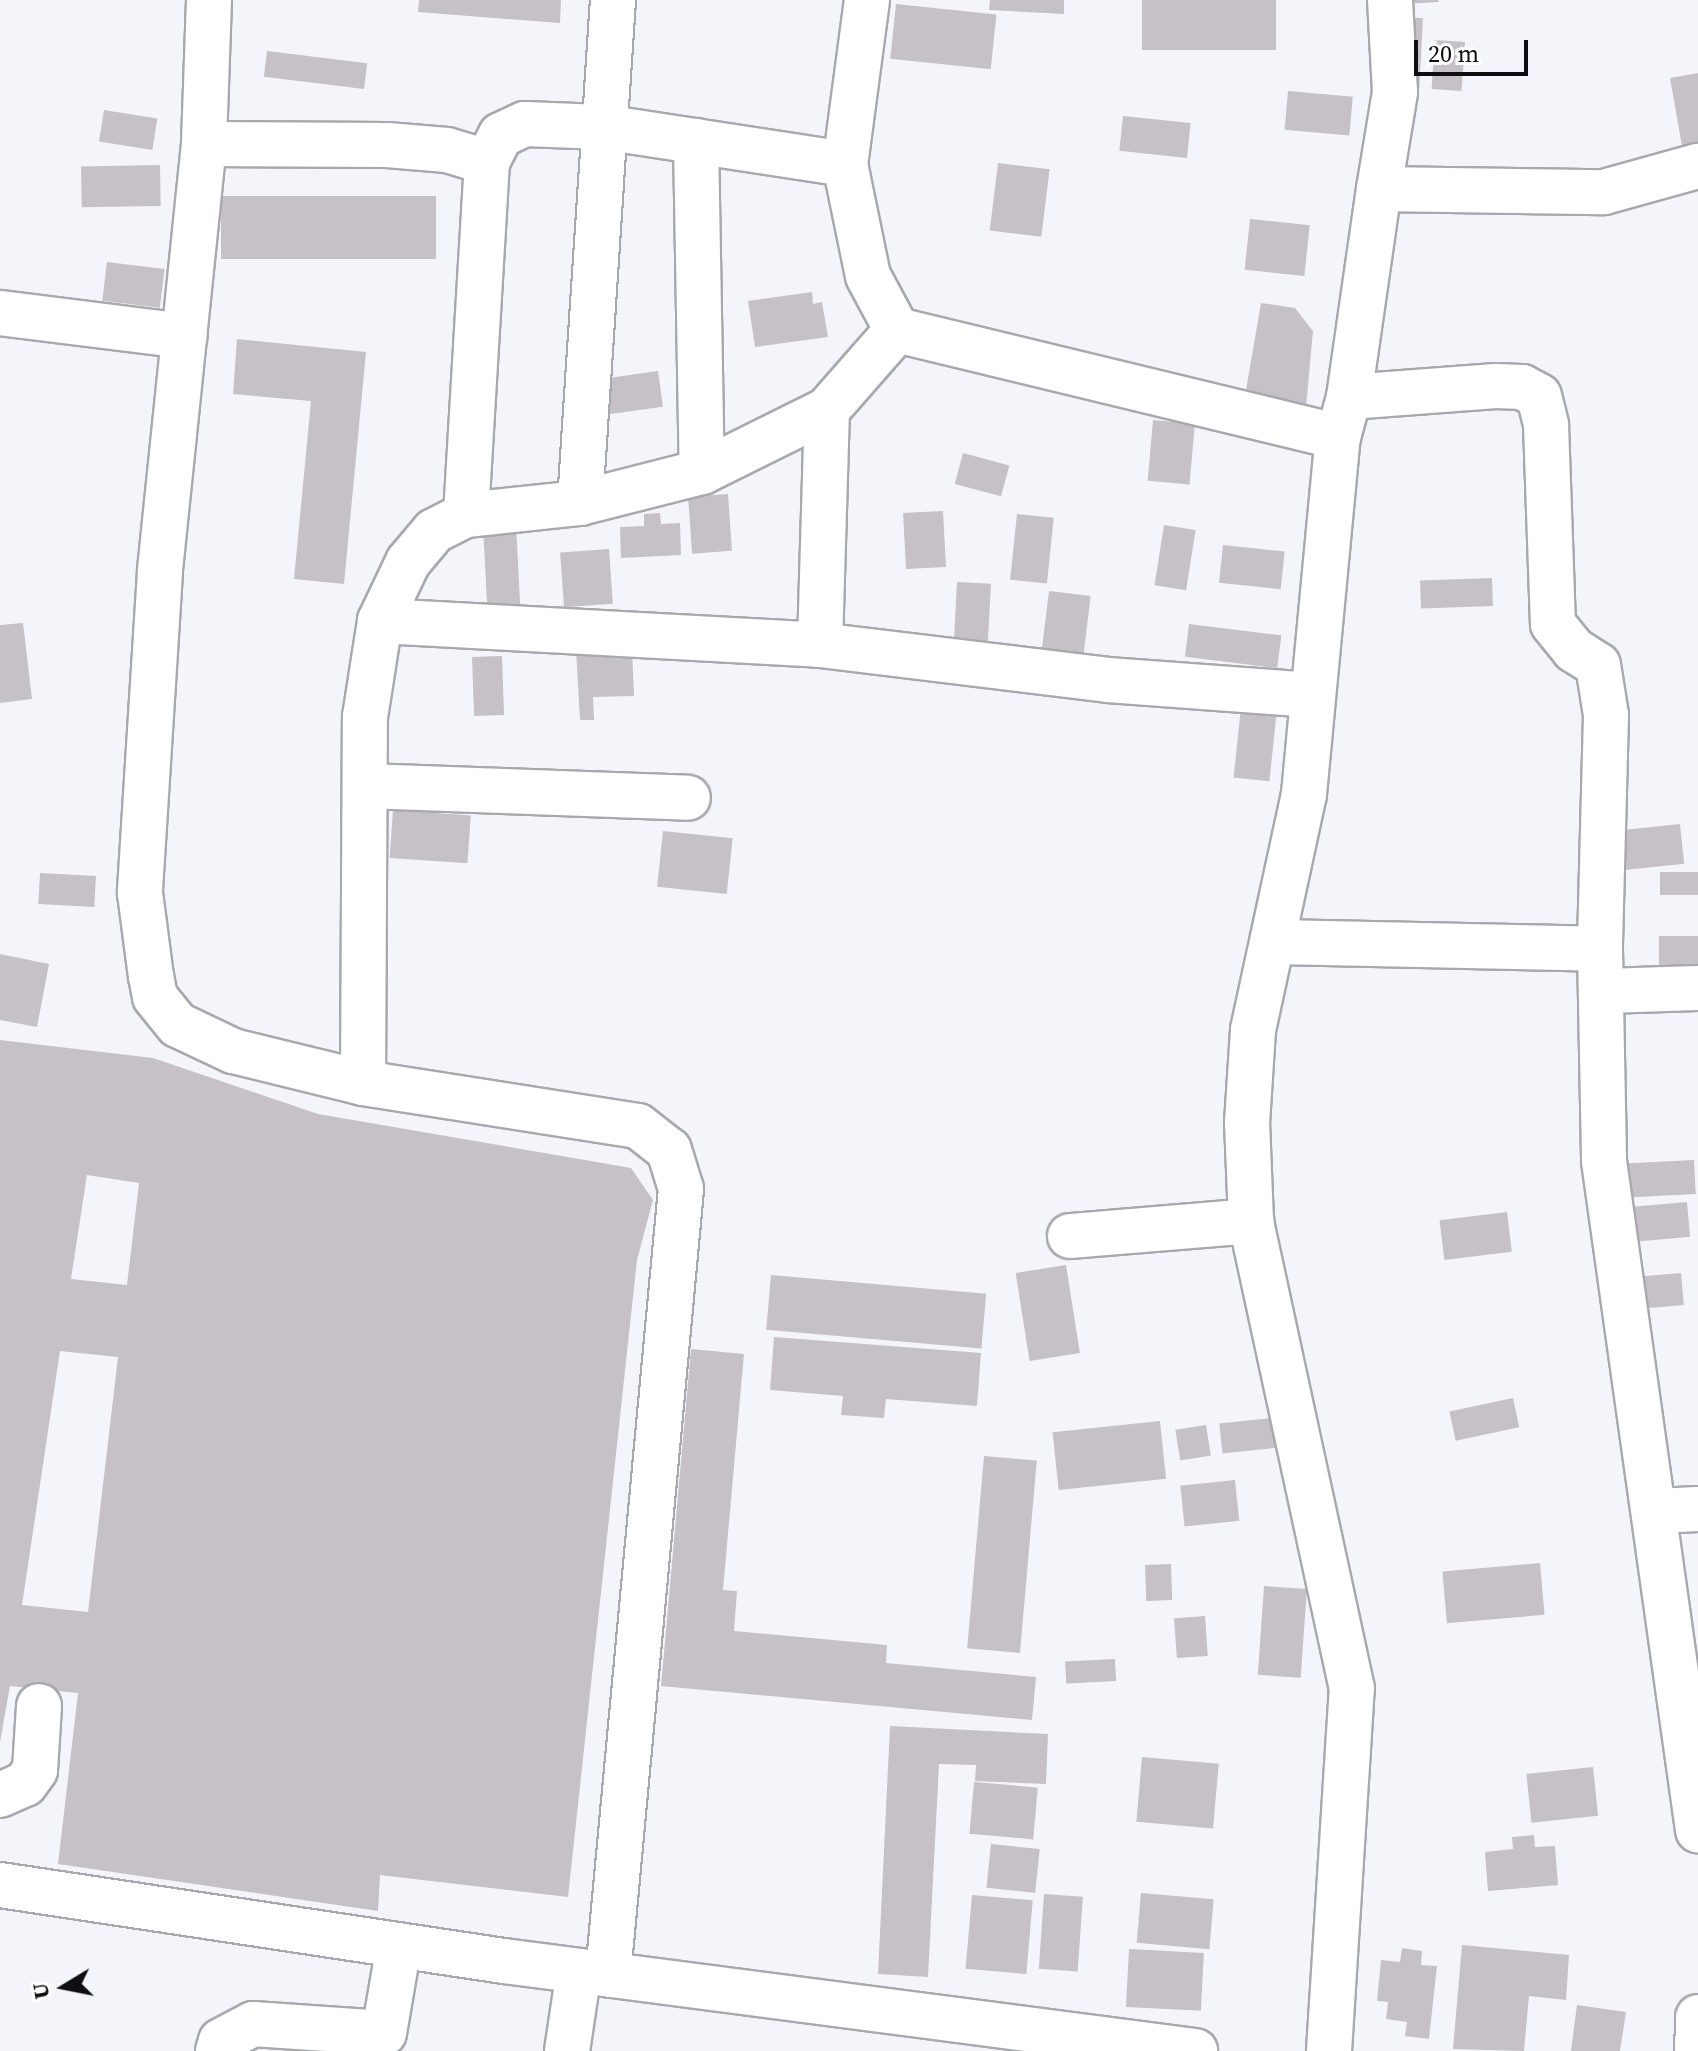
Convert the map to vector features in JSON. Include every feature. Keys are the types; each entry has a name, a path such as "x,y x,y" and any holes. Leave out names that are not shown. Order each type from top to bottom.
{"street":[{"path":"209,0 204,144 160,572 140,893 155,997 178,1025 233,1051 363,1083 638,1126 669,1150 681,1189 593,1973 567,2051"},
{"path":"580,503 613,0"},
{"path":"867,0 845,164 868,276 897,330"},
{"path":"1329,2051 1352,1689 1251,1221 1247,1123 1253,1030 1275,942 1304,794 1343,417 1395,92 1390,0"},
{"path":"466,515 487,162 501,135 525,124 603,127 845,164"},
{"path":"696,141 702,472"},
{"path":"204,144 387,145 447,150 487,162"},
{"path":"1379,189 1604,192 1698,166"},
{"path":"0,313 185,336"},
{"path":"363,1083 365,717 380,621 408,562 434,531 466,515 580,503 702,472 827,410 897,330"},
{"path":"897,330 1343,417 1496,386 1522,387 1539,396 1546,425 1553,624 1574,650 1598,665 1606,715 1600,949 1604,991 1604,1161 1698,1830"},
{"path":"820,645 827,410"},
{"path":"380,621 820,645 1108,680 1312,695"},
{"path":"367,786 688,798"},
{"path":"1275,942 1600,949"},
{"path":"1604,991 1698,988"},
{"path":"1070,1236 1251,1221"},
{"path":"1655,1511 1698,1509"},
{"path":"0,1795 25,1784 35,1770 39,1706"},
{"path":"0,1885 593,1973 1195,2051"},
{"path":"218,2051 221,2041 253,2024 384,2033 399,1945"},
{"path":"1697,2051 1698,2017"}],"building":[{"path":"419,0 561,0 560,23 418,12"},
{"path":"990,0 1064,0 1064,14 989,10"},
{"path":"1142,0 1276,0 1276,50 1142,50"},
{"path":"1402,0 1438,0 1439,2 1402,4"},
{"path":"896,4 996,15 991,69 890,59"},
{"path":"1402,17 1423,18 1419,89 1398,88"},
{"path":"1435,40 1465,42 1462,91 1432,89"},
{"path":"267,51 367,63 364,89 264,77"},
{"path":"1698,73 1698,143 1682,146 1670,78"},
{"path":"1288,91 1353,97 1349,136 1285,130"},
{"path":"104,110 157,118 152,150 99,142"},
{"path":"1123,116 1191,123 1187,158 1119,151"},
{"path":"998,163 1050,169 1041,237 990,230"},
{"path":"160,165 161,206 82,207 81,166"},
{"path":"221,196 436,196 436,259 221,259"},
{"path":"1250,219 1310,225 1304,276 1245,270"},
{"path":"107,262 165,269 160,308 102,301"},
{"path":"812,292 813,304 822,302 828,337 755,347 748,301"},
{"path":"1261,303 1295,308 1313,331 1306,407 1245,396"},
{"path":"237,339 366,352 344,584 294,579 311,401 233,394"},
{"path":"658,371 663,407 589,417 584,381"},
{"path":"1153,420 1195,424 1190,484 1148,481"},
{"path":"963,453 1009,465 1001,496 955,484"},
{"path":"728,494 732,551 692,554 688,497"},
{"path":"943,511 946,567 906,569 903,513"},
{"path":"660,513 661,524 680,523 681,555 621,558 620,527 644,526 644,514"},
{"path":"1017,514 1054,518 1047,584 1010,580"},
{"path":"516,525 520,607 487,609 483,527"},
{"path":"1164,525 1196,530 1186,590 1154,585"},
{"path":"1223,545 1285,551 1281,589 1219,583"},
{"path":"609,549 613,604 564,607 560,552"},
{"path":"1492,578 1493,606 1421,608 1420,581"},
{"path":"957,582 991,584 987,660 953,658"},
{"path":"1049,591 1091,596 1083,661 1041,656"},
{"path":"23,623 32,699 0,703 0,625"},
{"path":"1189,624 1281,635 1277,668 1185,657"},
{"path":"632,648 634,696 593,697 594,720 580,720 576,650"},
{"path":"502,656 504,715 474,716 472,657"},
{"path":"1241,707 1277,711 1269,781 1234,778"},
{"path":"393,810 471,815 467,863 390,858"},
{"path":"1680,824 1684,864 1625,870 1620,830"},
{"path":"663,831 733,838 727,894 657,887"},
{"path":"1660,872 1698,872 1698,895 1660,895"},
{"path":"40,873 96,876 94,907 38,904"},
{"path":"1659,936 1698,936 1698,979 1659,979"},
{"path":"0,954 49,964 37,1027 0,1020"},
{"path":"0,1040 153,1058 318,1114 631,1168 653,1200 637,1260 568,1897 380,1875 378,1911 58,1864 78,1693 10,1686 0,1742","holes":["87,1175 139,1183 127,1285 71,1279","60,1351 118,1357 88,1612 22,1605"]},
{"path":"1694,1160 1696,1194 1622,1198 1620,1164"},
{"path":"1687,1202 1690,1237 1621,1243 1618,1208"},
{"path":"1507,1212 1512,1252 1444,1260 1440,1220"},
{"path":"1066,1265 1080,1353 1030,1361 1016,1273"},
{"path":"1681,1273 1684,1305 1634,1309 1631,1277"},
{"path":"771,1275 986,1294 981,1349 766,1330"},
{"path":"774,1337 981,1353 977,1406 886,1399 884,1418 841,1415 843,1396 770,1390"},
{"path":"691,1349 744,1354 723,1590 737,1591 734,1631 887,1645 886,1663 1036,1677 1032,1720 661,1686"},
{"path":"1513,1398 1519,1427 1456,1441 1449,1412"},
{"path":"1272,1418 1275,1448 1222,1453 1219,1424"},
{"path":"1160,1421 1166,1479 1059,1490 1053,1432"},
{"path":"1206,1425 1211,1456 1180,1460 1175,1430"},
{"path":"984,1456 1037,1461 1020,1653 967,1648"},
{"path":"1235,1480 1239,1521 1185,1527 1180,1486"},
{"path":"1540,1563 1545,1615 1447,1623 1442,1572"},
{"path":"1171,1564 1172,1600 1146,1601 1145,1565"},
{"path":"1264,1586 1307,1589 1301,1678 1258,1675"},
{"path":"1205,1616 1208,1656 1177,1658 1174,1618"},
{"path":"1115,1659 1116,1681 1066,1684 1065,1662"},
{"path":"890,1726 1048,1734 1046,1784 975,1781 976,1765 939,1764 928,1977 878,1974"},
{"path":"1142,1757 1219,1764 1213,1828 1136,1822"},
{"path":"1593,1767 1598,1816 1531,1823 1526,1774"},
{"path":"974,1782 1038,1788 1033,1839 969,1834"},
{"path":"1534,1835 1535,1847 1555,1846 1558,1885 1488,1891 1485,1852 1513,1849 1512,1837"},
{"path":"991,1844 1040,1849 1035,1893 986,1888"},
{"path":"1141,1893 1214,1899 1209,1949 1137,1943"},
{"path":"1044,1894 1083,1897 1078,1972 1039,1969"},
{"path":"972,1895 1033,1900 1026,1974 966,1969"},
{"path":"1462,1945 1569,1955 1566,2000 1529,1996 1524,2051 1453,2049"},
{"path":"1402,1948 1422,1951 1421,1965 1437,1966 1429,2039 1405,2036 1407,2022 1386,2019 1388,2002 1377,2001 1381,1960 1400,1962"},
{"path":"1129,1949 1204,1953 1201,2011 1126,2007"},
{"path":"1577,2005 1626,2012 1620,2051 1571,2051"}]}
